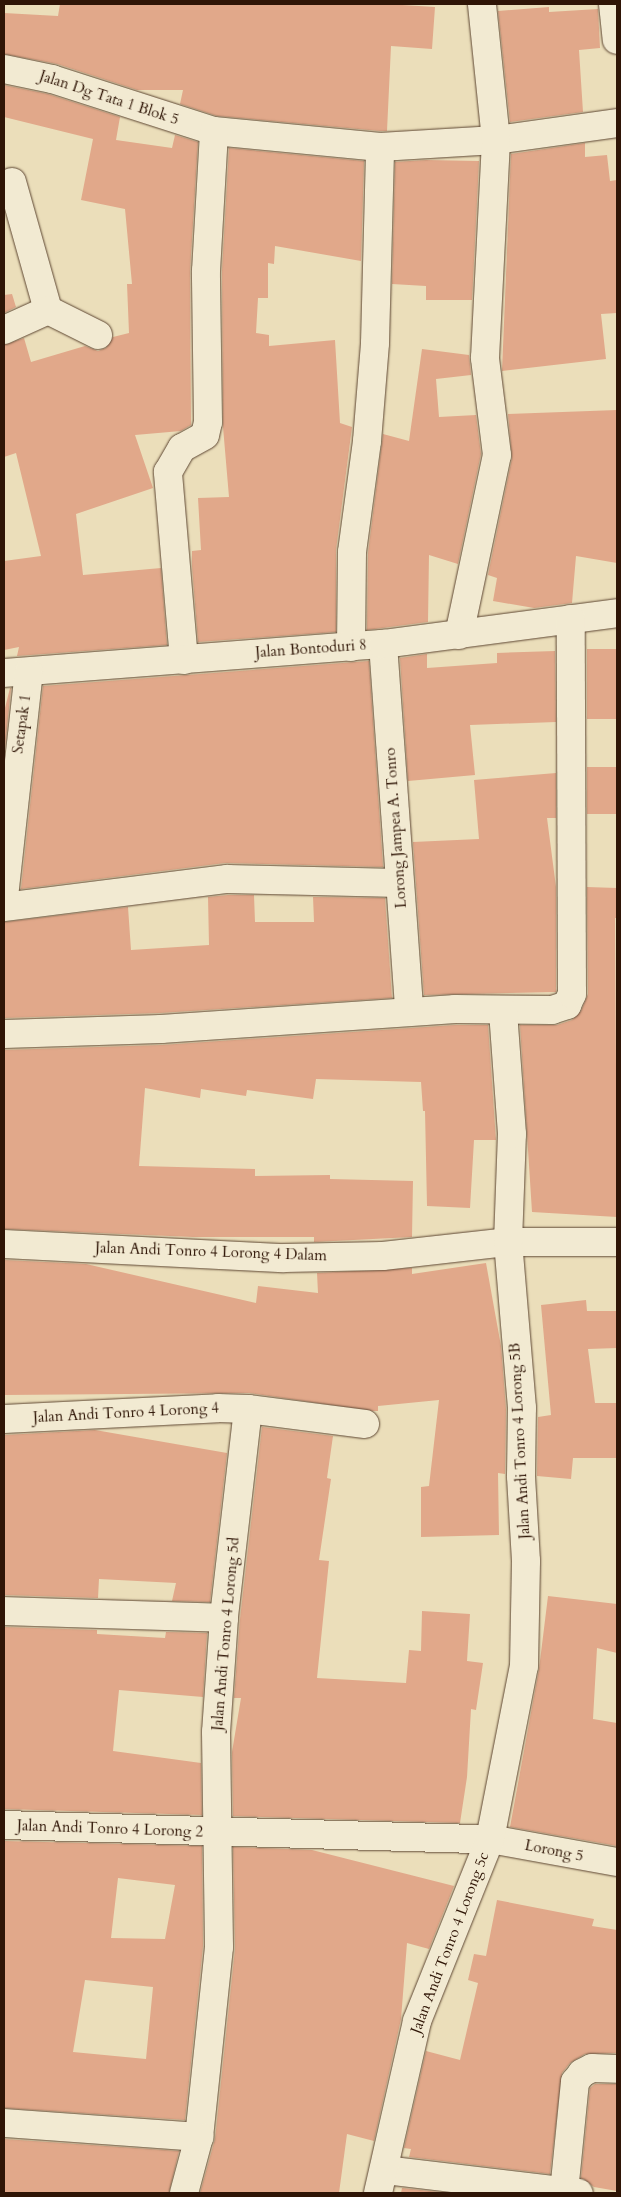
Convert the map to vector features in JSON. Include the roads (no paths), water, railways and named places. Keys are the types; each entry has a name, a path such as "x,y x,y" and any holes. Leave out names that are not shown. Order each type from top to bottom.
{"street":[{"path":"459,635 497,455 485,358 496,140 482,4"},
{"path":"613,4 617,40"},
{"name":"Jalan Dg Tata 1 Blok 5","path":"4,68 52,79 214,131 380,147 496,140 617,123"},
{"path":"184,660 168,472 182,448 205,435 208,422 206,271 214,131"},
{"path":"351,647 352,552 367,441 374,343 380,147"},
{"path":"12,182 48,310 98,335"},
{"path":"4,330 48,310"},
{"name":"Jalan Bontoduri 8","path":"16,672 383,644 617,613"},
{"path":"4,1034 161,1029 409,1011 503,1011 562,1008 568,1005 572,994 571,619"},
{"name":"Lorong Jampea A. Tonro","path":"383,644 409,1011"},
{"name":"Setapak 1","path":"4,896 16,672"},
{"path":"4,906 227,879 400,883"},
{"name":"Jalan Andi Tonro 4 Lorong 5B","path":"490,1839 524,1666 526,1561 521,1476 522,1408 508,1242 512,1134 503,1011"},
{"name":"Jalan Andi Tonro 4 Lorong 4 Dalam","path":"4,1244 284,1258 383,1256 508,1242 617,1242"},
{"name":"Jalan Andi Tonro 4 Lorong 4","path":"4,1419 218,1408 246,1422 365,1424"},
{"name":"Jalan Andi Tonro 4 Lorong 5d","path":"184,2193 199,2137 219,1947 216,1732 224,1618 246,1422"},
{"path":"4,1612 224,1618"},
{"name":"Jalan Andi Tonro 4 Lorong 2","path":"4,1825 217,1833 490,1839"},
{"name":"Lorong 5","path":"490,1839 617,1862"},
{"name":"Jalan Andi Tonro 4 Lorong 5c","path":"382,2182 417,2021 490,1839"},
{"path":"382,2182 572,2193 575,2082 582,2073 592,2068 617,2069"},
{"path":"4,2123 199,2137"}]}
